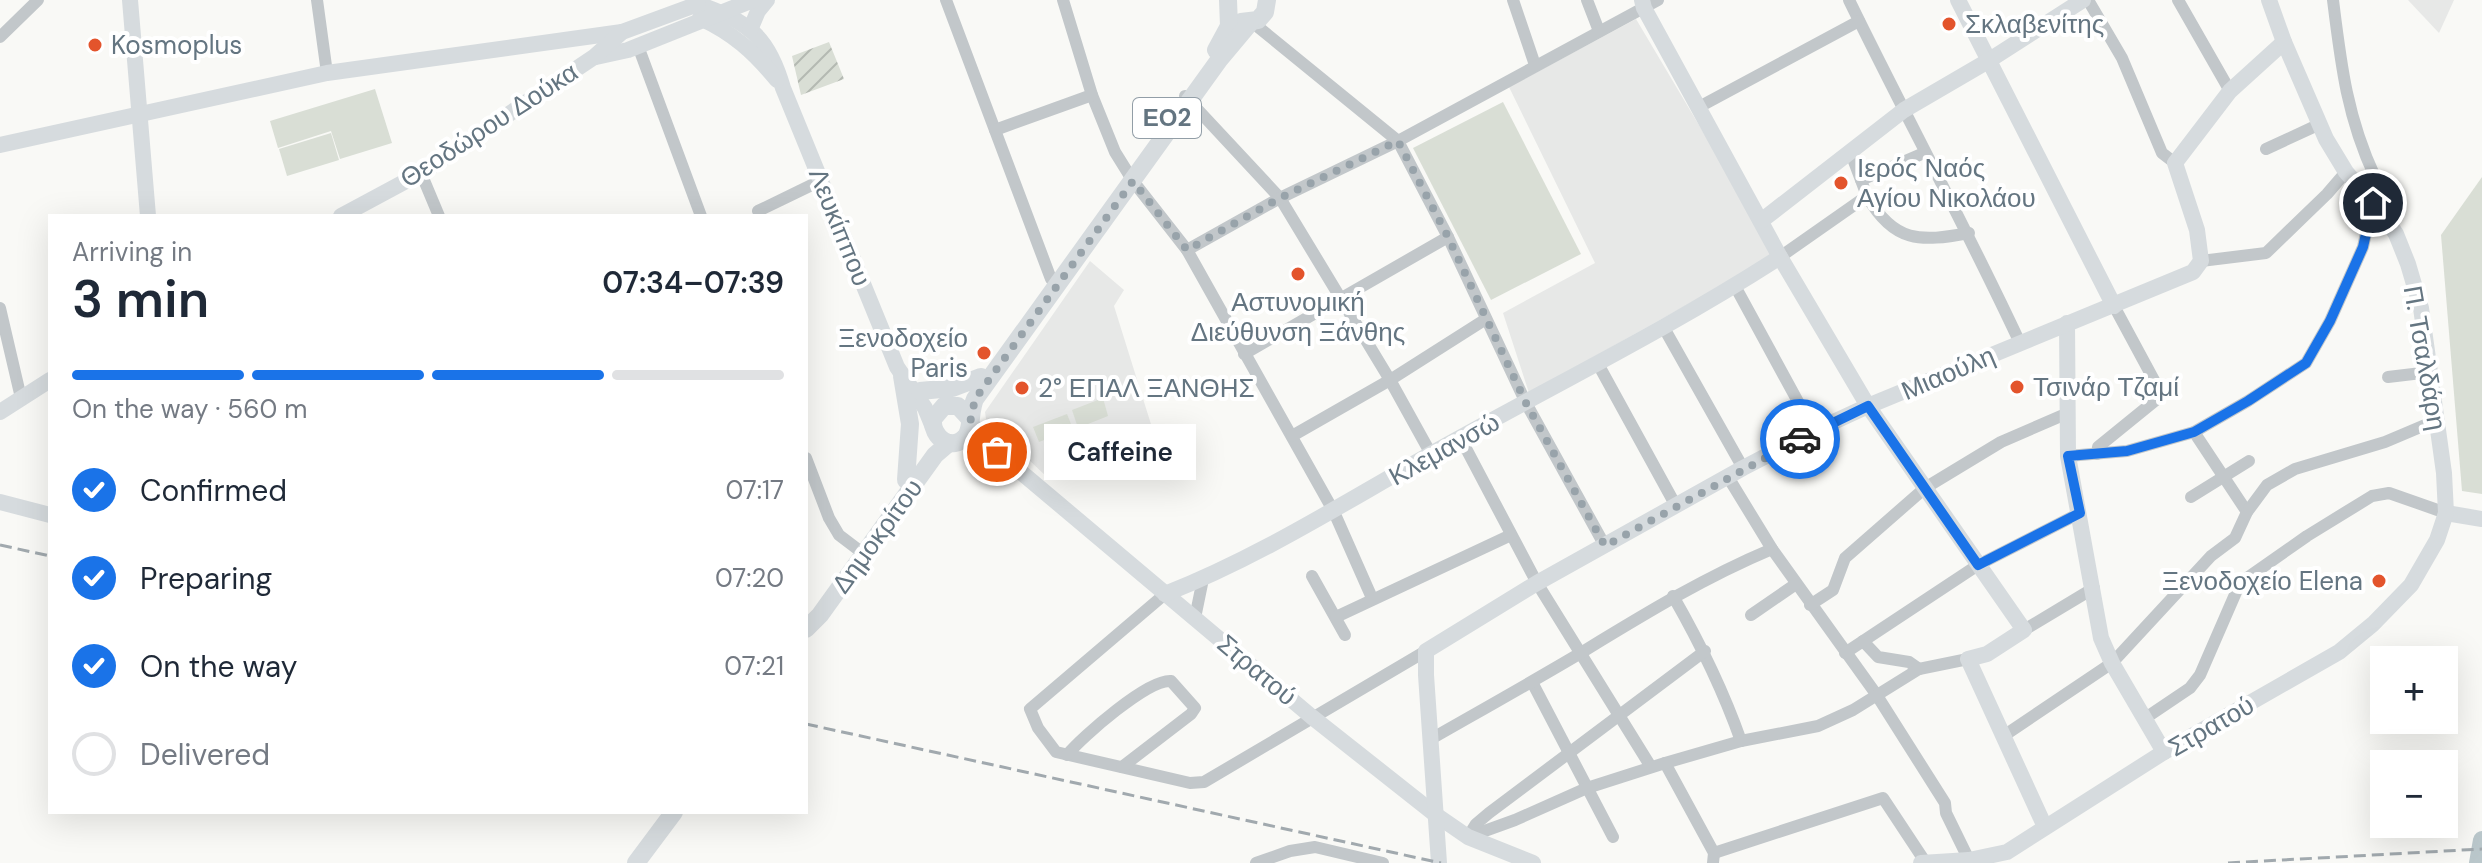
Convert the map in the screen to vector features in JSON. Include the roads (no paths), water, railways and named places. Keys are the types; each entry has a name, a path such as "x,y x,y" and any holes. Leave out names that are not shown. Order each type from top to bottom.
{"main road":[{"name":"ΕΟ2","path":"1187,98 1251,23 1262,17 1270,2"},
{"name":"ΕΟ2","path":"1228,5 1237,20 1251,23"},
{"name":"ΕΟ2","path":"1130,177 1051,279 981,377 965,396 935,414 943,435 967,435 975,399 1187,98 1225,37 1229,26 1228,5"},
{"path":"899,371 910,424 906,480"},
{"path":"920,391 952,388 981,377"},
{"path":"951,405 963,409 970,420"},
{"name":"Δημοκρίτου","path":"860,551 906,480 943,435"},
{"name":"Δημοκρίτου","path":"808,621 813,610 935,455 943,435"},
{"path":"636,863 673,814"}],"street":[{"path":"0,37 38,0"},
{"path":"130,0 148,214"},
{"path":"317,0 327,73"},
{"name":"Θεοδώρου Δούκα","path":"594,57 638,46 753,0"},
{"path":"750,30 758,11 767,0"},
{"path":"946,0 1051,279"},
{"path":"1063,0 1092,95 1115,152 1130,177 1187,250 1334,512 1372,598"},
{"path":"1513,0 1535,65"},
{"path":"1587,0 1599,31"},
{"path":"1849,0 1924,153 1969,233 2020,343"},
{"path":"1958,0 2162,395 2098,447 2097,454"},
{"path":"1761,221 1904,110 2086,0 2122,58 2162,153 2175,163 2197,230 2201,261 2266,253 2346,172"},
{"path":"2178,0 2230,91"},
{"name":"Π. Τσαλδάρη","path":"2269,0 2320,124 2346,172 2396,234 2408,264 2421,308 2446,513"},
{"path":"2068,456 2127,451 2194,432 2306,363 2330,321 2363,247 2373,203 2375,177 2354,128 2344,84 2333,0"},
{"name":"Θεοδώρου Δούκα","path":"347,214 421,173 594,57 622,32 680,5 697,2"},
{"name":"Λευκίππου","path":"697,2 723,13 750,30 766,45 776,62 783,88 899,371 943,435"},
{"path":"1187,250 1280,198 1398,141 1648,3 1699,107 1780,257 1868,406 2024,630"},
{"name":"Λευκίππου","path":"680,5 749,47 783,88"},
{"path":"1699,107 1859,21"},
{"path":"1251,23 1398,141 1448,237 1526,403 1605,546"},
{"path":"0,145 327,73 622,32"},
{"path":"2175,163 2230,91 2284,42"},
{"path":"638,46 700,214"},
{"path":"995,130 1092,95"},
{"path":"1187,98 1280,198 1431,454"},
{"path":"2266,149 2320,124"},
{"path":"1850,151 1867,196 1878,214 1901,234 1919,239 1938,239 1969,233"},
{"path":"1861,180 1924,153"},
{"path":"421,173 438,214"},
{"path":"758,211 822,180"},
{"name":"Κλεμανσώ","path":"1067,755 1054,750 1038,728 1030,709 1165,594 1203,579 1334,512 1431,454 1664,328 1780,257 1867,196"},
{"path":"1244,354 1448,237"},
{"name":"Μιαούλη","path":"1426,651 1537,583 1814,431 2193,272 2201,261"},
{"path":"1735,286 1814,431"},
{"path":"0,308 21,398"},
{"path":"1292,436 1390,380 1486,319"},
{"path":"2067,323 2068,456 2101,638 2112,663 2164,752"},
{"path":"1664,328 1772,549 1876,694 1945,803 1946,813 1969,860"},
{"path":"1598,364 1676,506"},
{"name":"Λευκίππου","path":"899,371 920,391 951,405"},
{"path":"2388,377 2430,372"},
{"path":"0,412 48,381"},
{"path":"1810,605 1833,590 1845,558 1925,488 2001,442 2068,413"},
{"name":"Στρατού","path":"970,420 997,452 1312,717 1436,815 1468,837 1533,863"},
{"path":"2005,735 2112,663 2211,556 2235,538 2247,512 2267,485 2295,469 2385,442 2437,420"},
{"path":"2194,432 2247,512"},
{"name":"Στρατού","path":"943,435 997,452"},
{"path":"1461,439 1537,583 1651,767"},
{"path":"2191,497 2249,461"},
{"path":"808,463 829,518 839,535 860,551"},
{"path":"2144,719 2190,688 2200,675 2240,583 2372,496 2389,493 2446,513 2474,518"},
{"path":"0,502 48,514"},
{"path":"1845,653 1978,565 2080,513"},
{"name":"Στρατού","path":"1924,863 1969,860 2007,852 2164,752 2339,652 2373,624 2411,585 2437,540 2446,513"},
{"path":"1336,617 1511,535"},
{"path":"1431,739 1673,596 1772,549"},
{"path":"1312,576 1345,635"},
{"path":"1195,618 1203,579"},
{"path":"1751,615 1796,584"},
{"path":"1468,837 1587,788 1651,767 1741,741 1818,726 1853,710 1919,669 1987,654 2094,588"},
{"path":"1673,596 1705,651 1724,692 1741,741"},
{"path":"1863,641 1878,657 1909,662 1919,669"},
{"path":"1122,767 1195,708 1193,702 1171,681 1158,683 1105,719 1079,740 1067,755 1190,783 1204,782 1426,651 1439,863"},
{"path":"1468,837 1476,824 1489,813 1705,651"},
{"path":"1968,659 2045,827"},
{"path":"1532,682 1613,837"},
{"path":"1665,763 1713,858 1883,798 1924,863"},
{"path":"1256,863 1290,851 1315,847 1383,863"}],"waterway":[{"path":"2478,863 2482,840"}],"railway":[{"path":"0,545 48,556"},
{"path":"808,724 1441,863"},
{"path":"2228,863 2482,849"}],"place":[{"name":"Σκλαβενίτης","path":"1949,24"},
{"name":"Kosmoplus","path":"95,45"},
{"name":"Ιερός Ναός Αγίου Νικολάου","path":"1841,183"},
{"name":"Αστυνομική Διεύθυνση Ξάνθης","path":"1298,274"},
{"name":"Ξενοδοχείο Paris","path":"984,353"},
{"name":"Τσινάρ Τζαμί","path":"2017,387"},
{"name":"2° ΕΠΑΛ ΞΑΝΘΗΣ","path":"1022,388"},
{"name":"Caffeine","path":"997,452"},
{"name":"Ξενοδοχείο Elena","path":"2379,581"}]}
